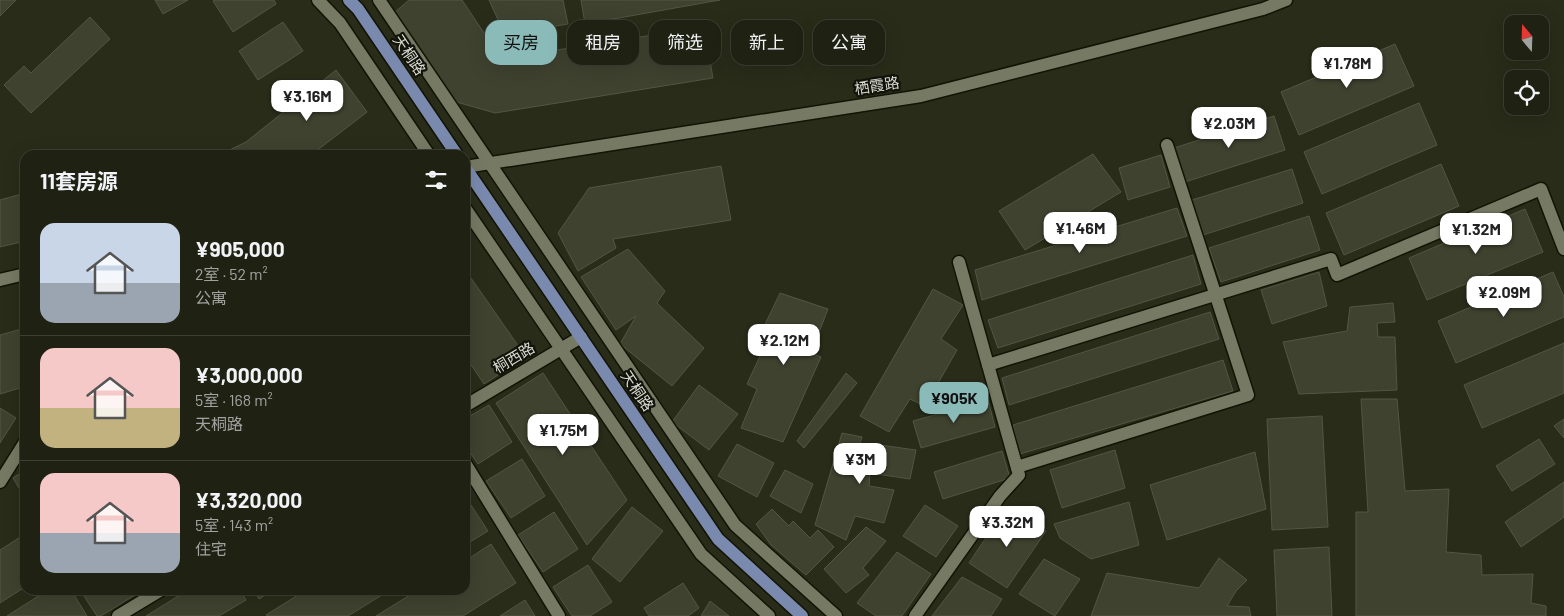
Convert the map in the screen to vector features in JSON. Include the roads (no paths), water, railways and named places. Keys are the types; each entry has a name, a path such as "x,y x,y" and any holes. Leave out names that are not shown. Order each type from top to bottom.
{"main road":[{"name":"天桐路","path":"349,0 358,8 454,150"},
{"name":"天桐路","path":"470,174 718,539 802,616"}],"street":[{"path":"318,0 340,23 426,150"},
{"path":"379,0 735,524 836,616"},
{"name":"栖霞路","path":"470,166 921,96 1263,9 1286,0"},
{"path":"1017,467 1248,395 1167,145"},
{"path":"988,365 1331,259 1337,275 1541,190 1564,249"},
{"path":"470,215 701,554 769,616"},
{"path":"915,616 1000,496 1019,475 959,262"},
{"path":"0,280 20,275"},
{"name":"桐西路","path":"470,403 581,338"},
{"path":"0,482 20,450"},
{"path":"470,471 559,616"},
{"path":"118,616 153,595"}]}
